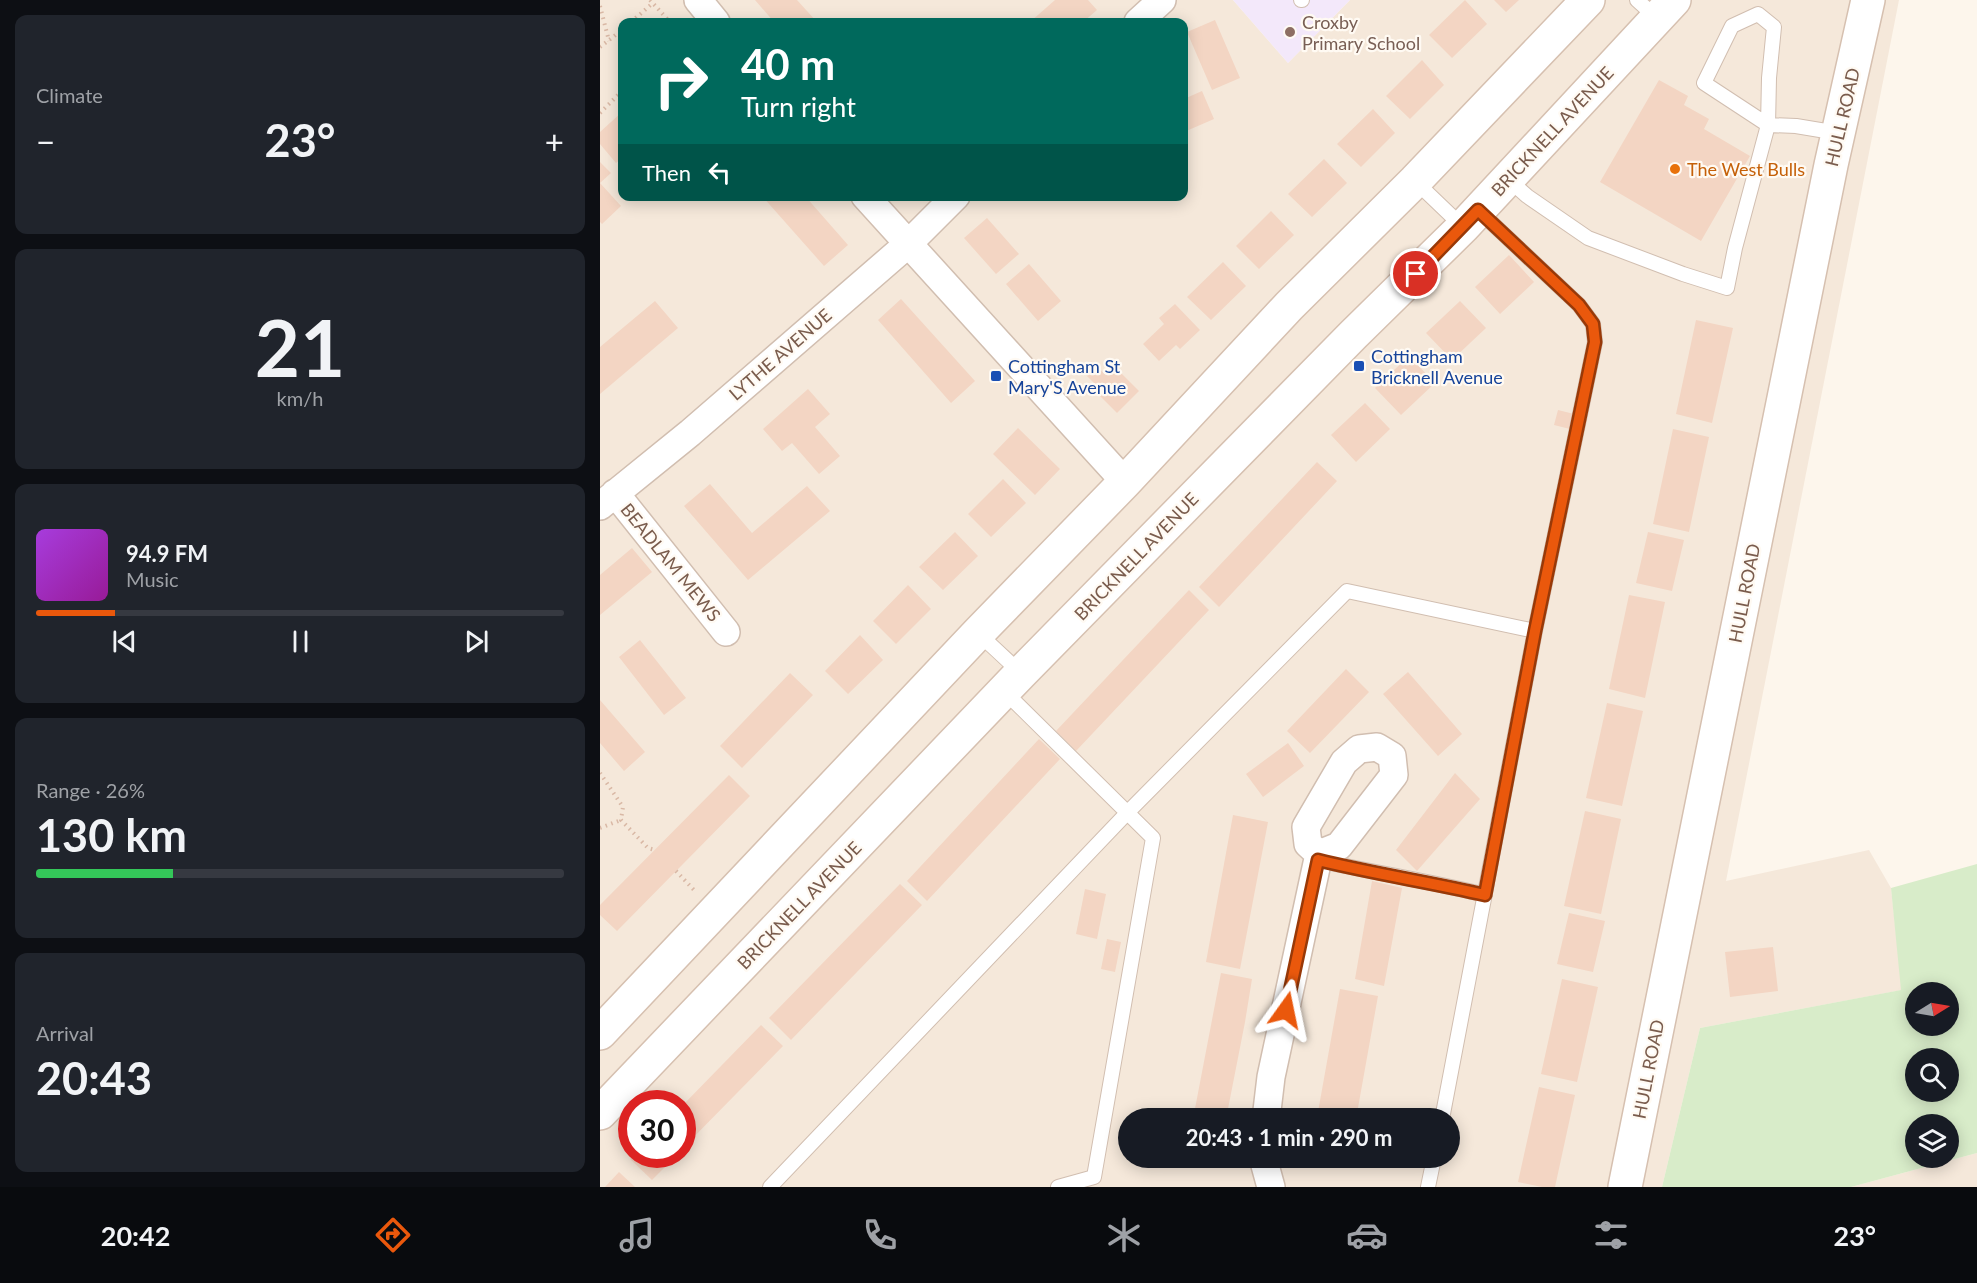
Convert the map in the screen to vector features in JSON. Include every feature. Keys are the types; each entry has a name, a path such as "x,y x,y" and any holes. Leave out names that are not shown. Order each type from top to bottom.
{"street":[{"path":"698,0 713,18"},
{"path":"1142,18 1162,0"},
{"path":"600,1033 978,633 1125,482 1288,306 1415,181 1588,0"},
{"name":"HULL ROAD","path":"1625,1187 1838,133 1868,0"},
{"name":"BRICKNELL AVENUE","path":"600,1113 1013,682 1470,219 1656,6"},
{"path":"870,201 1125,482"},
{"name":"LYTHE AVENUE","path":"608,500 908,244 951,201"},
{"name":"BEADLAM MEWS","path":"608,500 726,632"},
{"path":"1267,1108 1271,1077 1319,857"},
{"path":"1266,1168 1271,1187"}],"lane":[{"path":"1508,178 1527,196 1588,238 1727,288 1735,248 1768,125 1769,78 1774,27 1758,14 1732,26 1704,83 1768,125 1796,126 1838,133"},
{"path":"1415,181 1470,219 1579,305 1593,324 1595,342 1535,631 1444,1108"},
{"path":"770,1187 1127,813 1347,591 1535,631"},
{"path":"978,633 1013,682 1127,813 1154,838 1094,1177 1058,1187"},
{"path":"1319,857 1380,875 1444,885 1485,895"},
{"path":"1428,1187 1432,1168"}],"path":[{"path":"635,18 652,2 666,18"},
{"path":"600,6 609,41"},
{"path":"600,47 618,33"},
{"path":"600,113 618,95"},
{"path":"600,773 623,807 621,820"},
{"path":"600,828 621,820"},
{"path":"621,820 648,848 655,850"}],"shaded area":[{"path":"600,0 1233,0 1288,63 1350,0 1899,0 1726,881 1869,850 1891,888 1902,990 1700,1028 1662,1187 600,1187"},
{"name":"Croxby Primary School","path":"1233,0 1350,0 1288,63"},
{"path":"1977,1153 1977,1187 1851,1187 1921,1168 1959,1168 1959,1158"}],"green space":[{"path":"1977,864 1977,1153 1959,1158 1959,1114 1905,1114 1905,1168 1921,1168 1851,1187 1662,1187 1700,1028 1901,990 1891,888"}],"building":[{"path":"755,0 797,0 813,18 771,18"},
{"path":"1055,0 1088,0 1097,10 1088,18 1035,18"},
{"path":"1465,0 1487,24 1452,58 1429,35"},
{"path":"1494,0 1519,0 1506,12"},
{"path":"1215,20 1240,78 1212,90 1188,32"},
{"path":"1422,60 1444,85 1410,119 1386,96"},
{"name":"The West Bulls","path":"1659,80 1688,96 1684,105 1709,119 1704,129 1750,156 1701,241 1600,182"},
{"path":"1202,91 1214,119 1188,130 1188,97"},
{"path":"1373,109 1395,133 1361,167 1337,144"},
{"path":"618,116 618,161 616,163 600,144 600,132"},
{"path":"1324,159 1347,183 1312,217 1288,194"},
{"path":"600,162 611,173 600,183"},
{"path":"600,183 621,206 602,224 600,222"},
{"path":"766,201 809,201 848,245 824,266"},
{"path":"1271,211 1294,235 1259,269 1236,246"},
{"path":"987,218 1019,254 996,274 964,238"},
{"path":"1509,255 1534,282 1500,314 1475,287"},
{"path":"1223,262 1246,286 1211,320 1187,297"},
{"path":"1029,264 1061,301 1038,321 1006,284"},
{"path":"901,299 975,381 951,403 878,320"},
{"path":"655,301 678,328 600,394 600,347"},
{"path":"1460,301 1486,328 1452,360 1426,333"},
{"path":"1175,304 1200,330 1180,349 1176,345 1159,361 1143,344 1164,324 1159,318"},
{"path":"1696,320 1733,328 1712,423 1676,414"},
{"path":"1409,356 1435,383 1401,415 1375,388"},
{"path":"1091,361 1106,375 1114,366 1139,391 1117,413 1092,388 1096,385 1082,371"},
{"path":"808,389 830,414 815,427 840,456 819,474 792,443 782,451 763,429"},
{"path":"1365,403 1390,429 1356,462 1331,435"},
{"path":"1558,410 1574,414 1570,429 1554,425"},
{"path":"1018,428 1060,469 1035,495 993,454"},
{"path":"1673,429 1709,437 1689,532 1653,524"},
{"path":"1317,462 1337,481 1219,607 1199,587"},
{"path":"1003,479 1026,503 991,537 968,514"},
{"path":"710,484 752,533 807,486 830,511 748,580 684,506"},
{"path":"955,532 978,556 943,590 919,567"},
{"path":"1648,532 1684,540 1672,591 1636,583"},
{"path":"632,548 652,572 600,615 600,575"},
{"path":"908,585 931,609 896,644 873,621"},
{"path":"1189,590 1209,610 1076,751 1056,731"},
{"path":"1629,595 1665,602 1645,698 1609,689"},
{"path":"860,635 883,660 848,694 825,671"},
{"path":"640,640 686,698 664,715 619,657"},
{"path":"1346,669 1369,692 1310,753 1287,731"},
{"path":"1408,672 1462,734 1438,756 1383,694"},
{"path":"790,673 813,695 742,768 720,746"},
{"path":"600,700 645,752 624,771 600,743"},
{"path":"1607,703 1643,711 1622,806 1586,798"},
{"path":"1039,739 1060,759 927,901 907,881"},
{"path":"1288,743 1304,766 1263,797 1246,774"},
{"path":"1455,773 1480,799 1417,871 1396,850"},
{"path":"729,775 750,796 617,931 600,915 600,905"},
{"path":"1585,811 1621,819 1601,914 1564,906"},
{"path":"1233,815 1268,822 1240,969 1206,962"},
{"path":"1372,881 1402,888 1384,986 1355,979"},
{"path":"900,884 922,905 791,1040 769,1018"},
{"path":"1085,889 1106,894 1097,939 1076,934"},
{"path":"1569,913 1605,921 1593,972 1557,964"},
{"path":"1107,939 1121,942 1115,972 1101,969"},
{"path":"1773,947 1778,991 1730,997 1725,952"},
{"path":"1221,973 1252,979 1228,1108 1195,1108"},
{"path":"1562,979 1598,987 1577,1082 1541,1074"},
{"path":"1340,989 1378,996 1358,1108 1319,1108"},
{"path":"761,1025 783,1046 696,1135 696,1092"},
{"path":"1539,1087 1575,1095 1555,1187 1518,1182"},
{"path":"639,1168 664,1168 652,1180"},
{"path":"619,1172 635,1187 605,1187"}],"place":[{"name":"Croxby Primary School","path":"1290,32"},
{"name":"The West Bulls","path":"1675,169"},
{"name":"Cottingham Bricknell Avenue","path":"1359,366"},
{"name":"Cottingham St Mary'S Avenue","path":"996,376"}],"route":[{"path":"1286,1010 1318,860 1380,875 1444,885 1485,895 1535,631 1595,342 1593,324 1579,305 1478,210 1416,274"}]}
